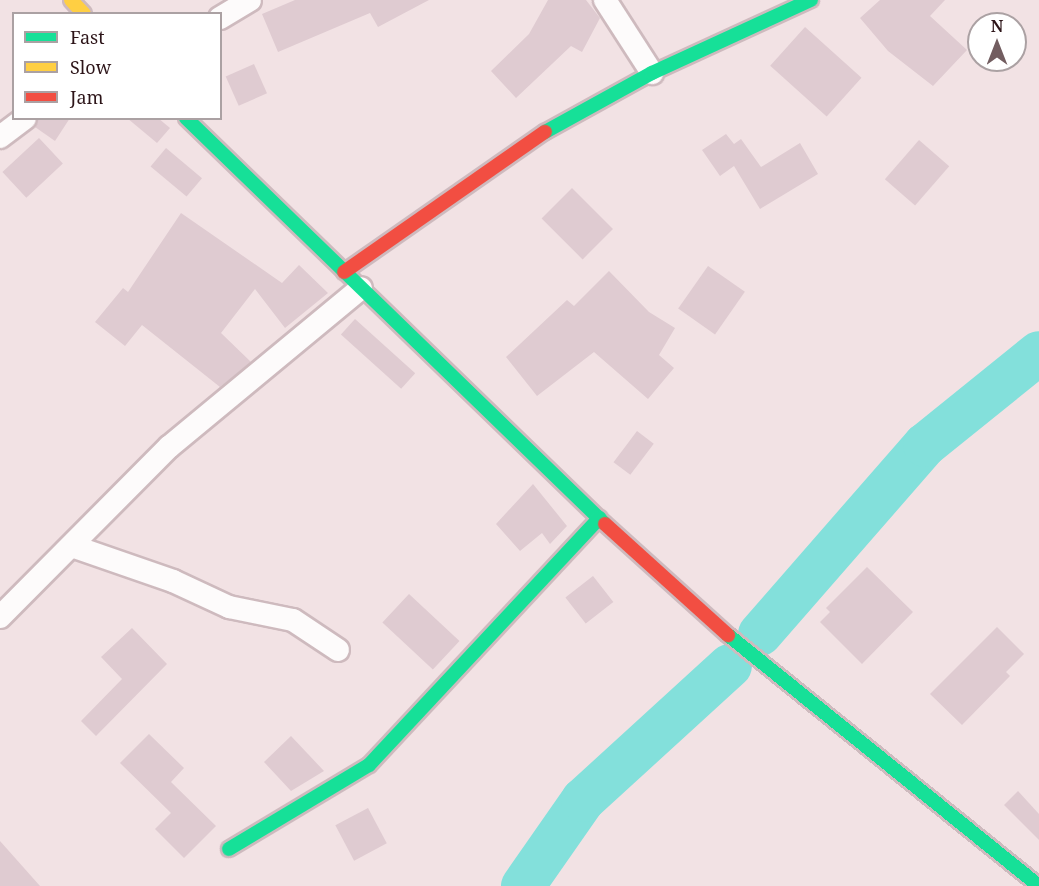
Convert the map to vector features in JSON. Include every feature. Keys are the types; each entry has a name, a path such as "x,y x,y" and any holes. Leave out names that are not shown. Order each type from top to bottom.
{"street":[{"path":"71,0 82,12"},
{"path":"222,17 250,0"},
{"path":"605,0 652,73"},
{"path":"344,272 531,140 652,73 811,0"},
{"path":"0,137 22,120"},
{"path":"188,120 599,518 754,658 1035,874"},
{"path":"0,617 169,447 361,288"},
{"path":"229,849 369,765 599,518"},
{"path":"72,546 173,581 229,607 293,620 338,650"}],"building":[{"path":"295,0 429,0 378,27 370,13 278,52 262,14"},
{"path":"548,0 586,0 600,18 582,52 571,46 516,98 491,71 529,34"},
{"path":"880,0 945,0 930,16 967,50 933,86 888,51 860,18"},
{"path":"805,27 861,78 827,116 770,66"},
{"path":"254,64 267,93 239,106 226,77"},
{"path":"37,120 69,120 55,141 35,127"},
{"path":"129,120 160,120 170,128 157,143"},
{"path":"726,134 734,144 741,139 761,167 800,143 818,174 760,209 734,166 720,176 702,150"},
{"path":"39,138 63,164 26,198 2,172"},
{"path":"919,140 949,166 915,205 885,179"},
{"path":"166,148 202,178 187,197 151,166"},
{"path":"572,188 613,229 583,259 542,218"},
{"path":"181,213 282,283 299,265 328,293 285,328 255,289 221,333 251,362 220,387 142,325 125,346 95,322 123,288 128,292"},
{"path":"708,266 745,292 715,334 678,309"},
{"path":"609,271 649,312 675,328 659,355 674,368 648,399 594,352 537,396 506,357 567,300 574,306"},
{"path":"355,319 415,373 401,389 341,335"},
{"path":"637,431 654,444 630,475 614,462"},
{"path":"533,484 567,526 550,544 542,533 520,551 496,524"},
{"path":"867,567 913,612 862,664 820,622 830,612 826,608"},
{"path":"593,576 613,602 586,624 565,598"},
{"path":"409,594 459,641 433,670 382,623"},
{"path":"997,627 1024,654 1006,672 1010,676 962,725 930,694"},
{"path":"132,628 167,664 96,736 81,721 122,679 101,657"},
{"path":"149,734 184,768 171,782 216,826 184,858 155,829 171,813 120,763"},
{"path":"291,736 324,771 291,791 264,762"},
{"path":"1018,791 1039,814 1039,840 1004,805"},
{"path":"368,808 387,843 354,861 335,825"},
{"path":"0,841 40,886 0,886"}],"waterway":[{"path":"760,634 925,445 1039,353"},
{"path":"523,886 583,800 730,666"}],"traffic: fast":[{"path":"545,132 652,73 811,0"},
{"path":"188,120 605,524"},
{"path":"229,849 369,765 599,518"},
{"path":"728,635 1039,886"}],"traffic: slow":[{"path":"71,0 82,12"}],"traffic: jam":[{"path":"344,272 545,132"},
{"path":"605,524 728,635"}]}
